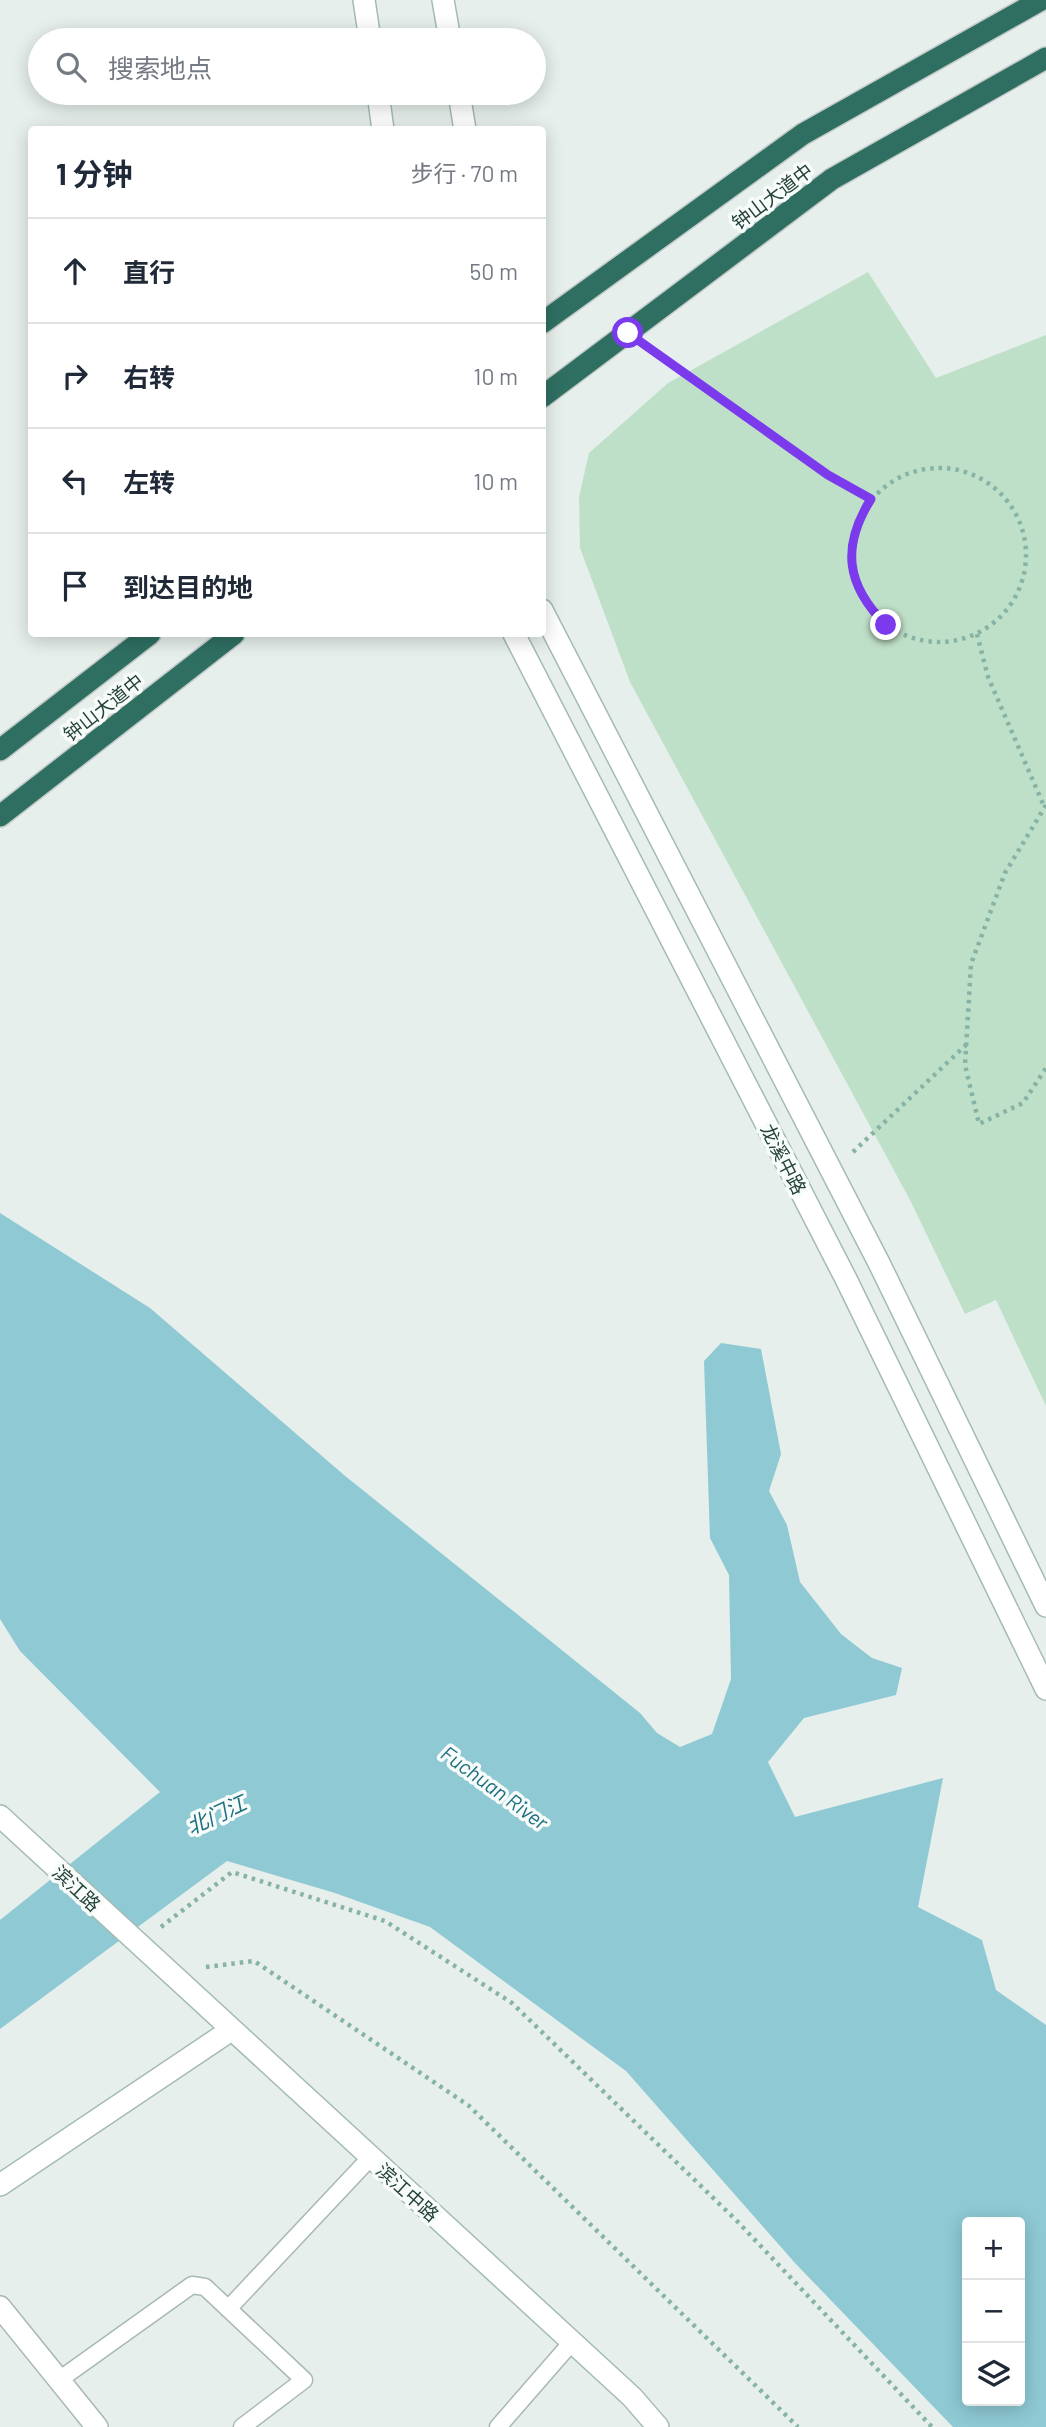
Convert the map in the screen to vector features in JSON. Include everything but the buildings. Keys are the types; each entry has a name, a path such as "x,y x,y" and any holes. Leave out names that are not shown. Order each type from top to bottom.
{"highway":[{"name":"钟山大道中","path":"546,320 803,134 1041,0"},
{"name":"钟山大道中","path":"546,394 832,178 1046,58"},
{"name":"钟山大道中","path":"0,750 146,637"},
{"name":"钟山大道中","path":"0,816 230,637"}],"main road":[{"path":"364,0 368,28"},
{"path":"443,0 448,28"},
{"path":"380,105 382,126"},
{"path":"461,105 464,126"},
{"name":"龙溪中路","path":"546,618 832,1171 1046,1606"},
{"name":"龙溪中路","path":"516,637 846,1279 1041,1669 1046,1689"},
{"name":"滨江路","path":"0,1816 161,1966"},
{"name":"滨江中路","path":"161,1966 632,2397 658,2427"},
{"path":"0,2185 231,2030"},
{"path":"0,2307 97,2427"}],"lane":[{"path":"228,2309 370,2158"},
{"path":"59,2380 192,2285 205,2287 304,2380 242,2427"},
{"path":"498,2427 572,2343"}],"path":[{"path":"628,333 828,475 871,499"},
{"path":"941,468 973,475 992,486 1008,502 1020,521 1026,542 1022,586 996,622 976,635 954,642 930,643 906,637 886,625 869,608 857,588 851,565 852,542 859,519 871,499 888,484 908,474 941,468"},
{"path":"976,635 988,677 1045,806 1005,873 971,964 965,1065 979,1124 1023,1103 1046,1068"},
{"path":"832,1171 966,1044"},
{"path":"138,1945 232,1872 385,1921 512,2003 737,2221 932,2427"},
{"path":"161,1966 254,1961 468,2105 798,2427"}],"green space":[{"path":"868,272 936,378 1046,335 1046,1406 996,1300 965,1314 910,1200 630,682 580,548 579,497 589,453 668,383"}],"water":[{"path":"0,1213 150,1308 344,1475 640,1713 657,1733 680,1747 712,1734 731,1679 729,1575 710,1538 704,1361 721,1343 761,1349 781,1454 769,1491 787,1525 800,1582 841,1634 872,1658 902,1668 896,1695 804,1718 768,1762 795,1817 943,1778 918,1907 982,1940 996,1990 1046,2025 1046,2427 953,2427 795,2263 626,2071 430,1927 335,1893 227,1861 0,2029 0,1920 160,1792 20,1651 0,1619"}],"route":[{"path":"628,333 828,475 871,499 859,519 852,542 851,565 857,588 869,608 886,625"}],"water label":[{"name":"Fuchuan River","path":"495,1787"},
{"name":"北门江","path":"216,1814"}]}
